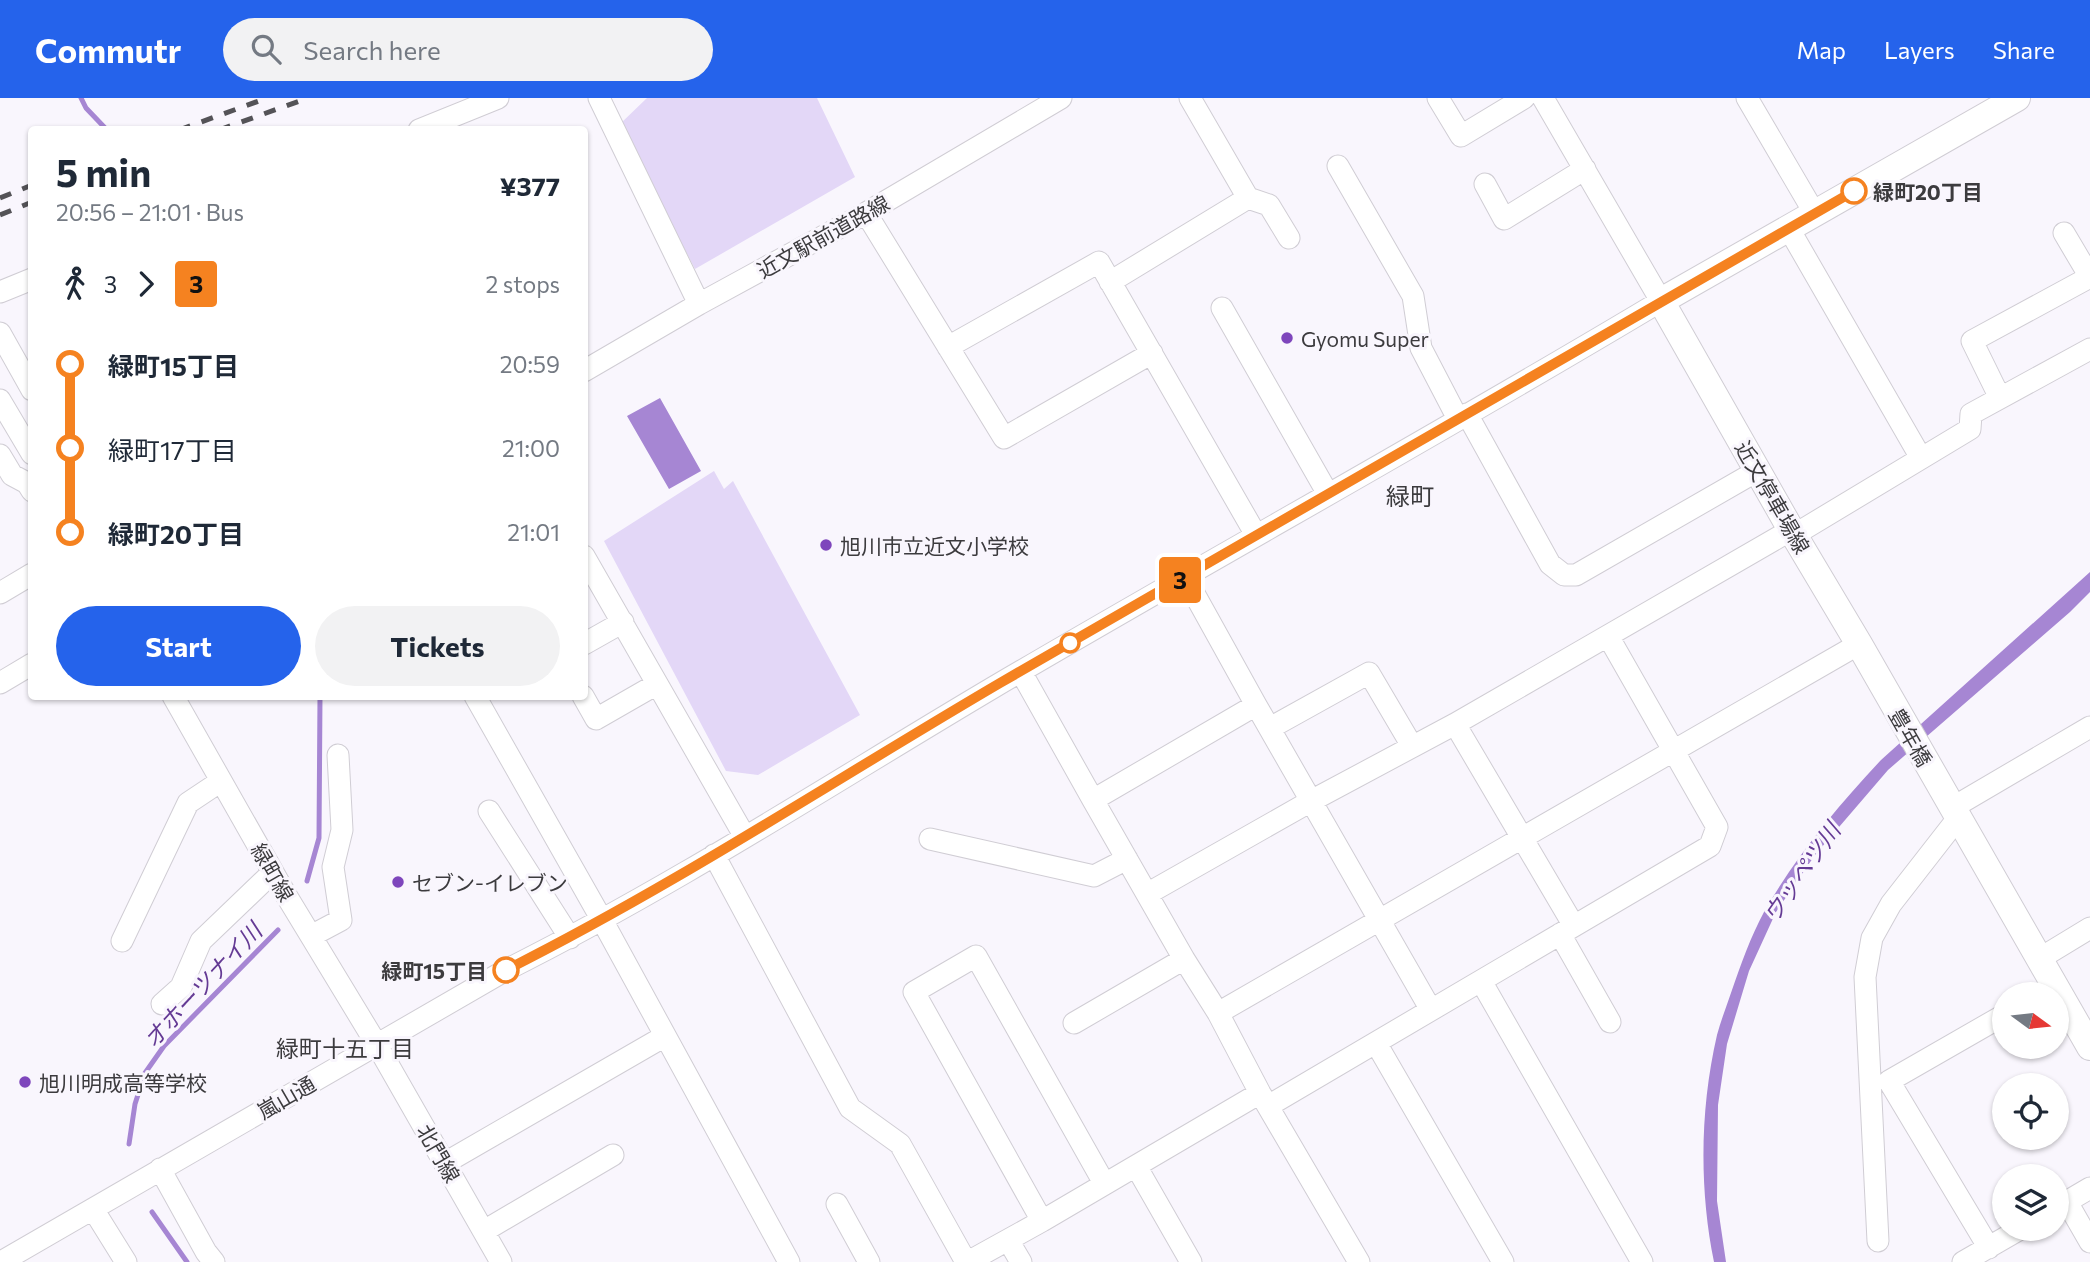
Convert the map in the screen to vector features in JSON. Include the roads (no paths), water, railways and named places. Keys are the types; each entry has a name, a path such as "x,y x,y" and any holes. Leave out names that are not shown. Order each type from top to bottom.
{"main road":[{"path":"1661,301 1815,214 1999,102"},
{"name":"近文停車場線","path":"1661,301 1886,692"},
{"name":"豊年橋","path":"1886,692 1955,813"},
{"path":"1955,813 2039,958 2046,982"},
{"path":"2069,1018 2090,1047"}],"street":[{"path":"429,126 498,98"},
{"path":"599,98 699,304"},
{"name":"近文駅前道路線","path":"588,369 699,304 866,213 1061,98"},
{"path":"1190,98 1248,198 1269,205 1289,238"},
{"path":"1438,98 1461,136 1524,98"},
{"path":"1543,98 1661,301"},
{"path":"1747,98 1815,214"},
{"path":"1338,166 1413,296 1422,348 1550,564 1564,575 1576,575 1757,471"},
{"path":"1485,184 1504,219 1585,169"},
{"path":"1110,282 1248,198"},
{"path":"866,213 1004,438 1152,353"},
{"path":"1788,229 1921,458"},
{"path":"2000,398 1972,341 2090,277 2064,233"},
{"path":"948,347 1099,262 1256,535"},
{"path":"0,292 28,281"},
{"name":"嵐山通","path":"1,1262 506,970 570,938 714,855 1021,672 1661,301"},
{"path":"1222,308 1328,494"},
{"path":"0,334 28,380"},
{"path":"1147,894 1793,533 1970,429 1971,414 2090,349"},
{"path":"0,400 28,447"},
{"path":"0,455 6,478 28,485"},
{"path":"588,563 745,837"},
{"path":"0,593 28,576"},
{"path":"1185,578 1431,1010"},
{"path":"588,642 622,622"},
{"path":"714,855 850,1108 900,1144 967,1262 1104,1183 1376,1043 1710,846 1717,827 1608,636"},
{"path":"1218,1013 1858,644"},
{"path":"0,683 28,666"},
{"path":"1021,672 1359,1262"},
{"path":"1270,728 1369,673 1412,746"},
{"path":"585,700 596,719 656,684"},
{"path":"161,700 190,732 197,729 186,700"},
{"name":"緑町線","path":"175,700 286,895 377,1045"},
{"path":"477,700 789,1262"},
{"path":"1093,800 1256,705"},
{"path":"1455,724 1522,838 1610,1022"},
{"path":"1878,1241 1880,1082 1865,977 1872,938 1891,904 1955,813 2090,727"},
{"path":"307,929 341,920 333,867 342,831 338,755"},
{"path":"122,941 188,803 221,781"},
{"path":"489,811 570,938"},
{"path":"930,839 1094,876 1127,859"},
{"path":"162,1004 181,987 201,942 273,872"},
{"path":"2039,958 2090,928"},
{"path":"1042,1221 914,992 976,956 1104,1183"},
{"path":"1074,1023 1184,959"},
{"path":"1481,981 1642,1262"},
{"path":"1880,1082 1992,1021"},
{"path":"445,1163 665,1036"},
{"path":"1376,1043 1503,1262"},
{"name":"北門線","path":"377,1045 501,1262"},
{"path":"1880,1082 1989,1248"},
{"path":"484,1231 613,1155"},
{"path":"1136,1166 1191,1262"},
{"path":"160,1169 214,1262"},
{"path":"2069,1201 2090,1188"},
{"path":"838,1204 869,1262"},
{"path":"93,1209 126,1262"},
{"path":"2069,1214 2090,1242"},
{"path":"1008,1240 1021,1262"},
{"path":"1963,1262 2001,1241"}],"water":[{"path":"660,398 701,471 669,489 627,416"},
{"name":"ウッペツ川","path":"2090,572 2090,592 2070,612 1888,770 1815,855 1776,912 1749,971 1727,1044 1718,1105 1717,1201 1726,1262 1714,1262 1706,1206 1703,1148 1711,1063 1720,1024 1746,950 1764,912 1818,833 1881,760"}],"waterway":[{"name":"オホーツナイ川","path":"81,98 86,108 103,126"},
{"name":"オホーツナイ川","path":"307,881 319,838 320,700"},
{"name":"オホーツナイ川","path":"129,1144 135,1104 145,1073 164,1046 278,930"},
{"name":"オホーツナイ川","path":"152,1212 187,1262"}],"railway":[{"path":"190,126 267,98"},
{"path":"230,126 308,98"},
{"path":"0,198 28,187"},
{"path":"0,215 28,204"}],"place":[{"name":"緑町20丁目","path":"1854,191"},
{"name":"Gyomu Super","path":"1287,338"},
{"name":"旭川市立近文小学校","path":"826,545"},
{"name":"セブン-イレブン","path":"398,882"},
{"name":"緑町15丁目","path":"506,970"},
{"name":"旭川明成高等学校","path":"25,1082"}],"district":[{"name":"緑町","path":"1410,495"},
{"name":"緑町十五丁目","path":"345,1048"}]}
